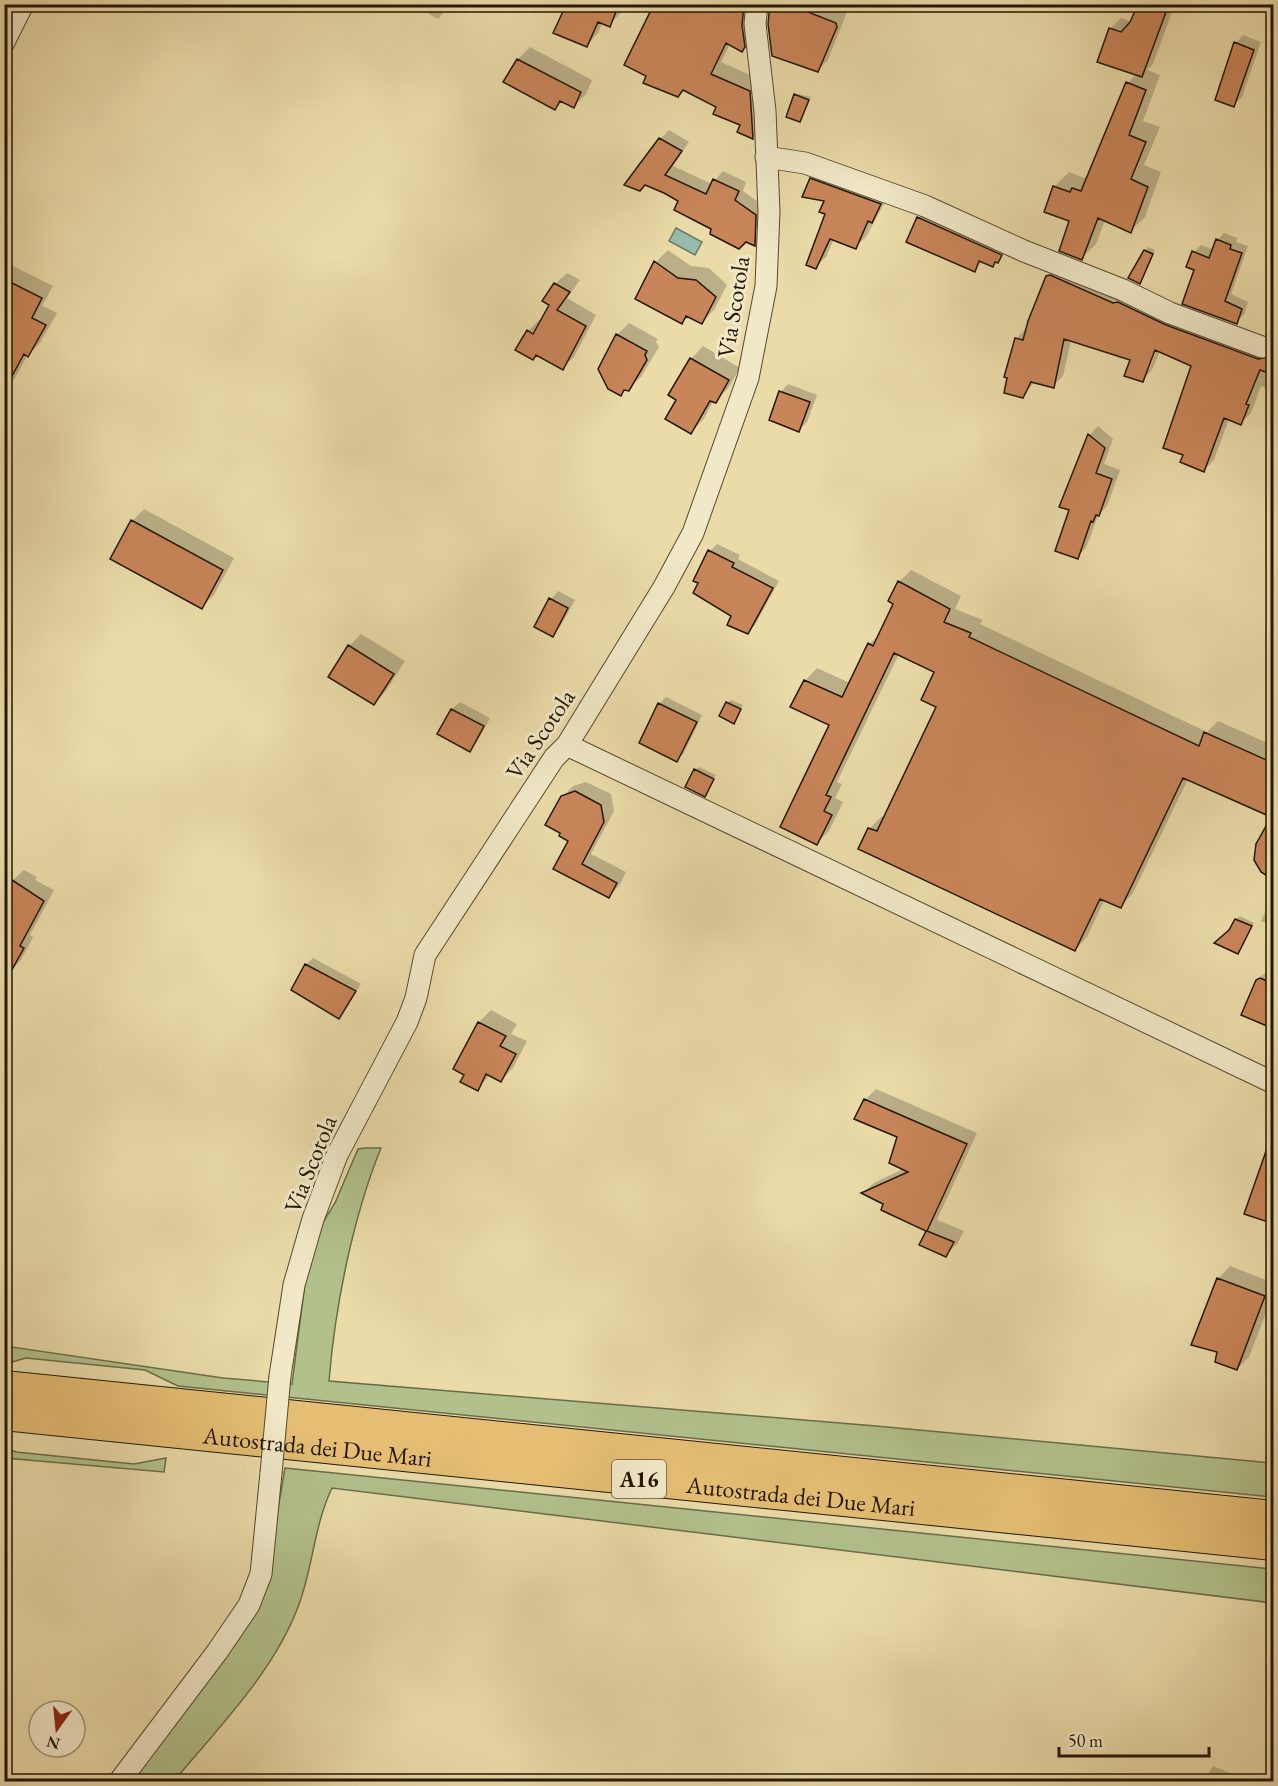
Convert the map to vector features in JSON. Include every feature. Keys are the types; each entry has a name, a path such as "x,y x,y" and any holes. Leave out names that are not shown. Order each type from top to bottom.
{"highway":[{"name":"Autostrada dei Due Mari","path":"4,1387 1274,1517"},
{"name":"Autostrada dei Due Mari","path":"4,1414 1274,1544"}],"street":[{"path":"7,32 23,4"},
{"name":"Via Scotola","path":"119,1782 217,1652 249,1605 261,1574 280,1377 294,1285 313,1219 337,1155 407,1022 416,998 425,955 554,758 567,745 664,587 693,532 719,465 748,378 766,286 769,212 755,24 757,4"},
{"path":"766,158 805,163 925,206 1024,250 1123,290 1170,314 1262,347"},
{"path":"567,745 1274,1083"}],"green space":[{"path":"381,1148 362,1203 347,1262 329,1381 876,1426 1273,1463 1273,1497 178,1386 145,1370 26,1358 5,1364 5,1346 223,1378 292,1384 305,1283 320,1227 335,1203 358,1149"},
{"path":"4,1447 16,1452 134,1464 166,1458 164,1472 5,1458"},
{"path":"285,1468 1273,1569 1273,1603 332,1488 321,1517 298,1607 274,1655 259,1677 174,1781 128,1782 266,1579"}],"shaded area":[{"path":"676,228 702,242 695,255 669,241"}],"building":[{"path":"560,4 619,4 610,27 598,22 587,47 553,33 565,7"},
{"path":"654,4 744,4 742,25 745,47 742,52 726,43 711,74 750,91 753,139 737,132 740,125 713,114 716,107 683,90 678,97 643,83 646,76 624,65"},
{"path":"770,4 788,4 836,23 837,27 818,72 772,56 768,24"},
{"path":"1138,4 1169,4 1142,77 1097,62 1109,28 1121,32 1130,22"},
{"path":"1234,42 1254,50 1234,107 1215,100"},
{"path":"517,59 581,92 574,108 560,101 555,110 503,82"},
{"path":"1126,82 1146,90 1129,135 1146,142 1131,179 1148,187 1131,233 1098,218 1082,260 1059,251 1069,221 1044,212 1053,186 1070,192 1072,188 1081,191"},
{"path":"794,94 809,100 800,122 786,117"},
{"path":"659,138 682,151 665,175 706,194 713,179 739,191 735,200 756,215 755,246 746,242 739,249 710,234 711,229 674,210 678,201 664,193 645,185 640,191 624,185"},
{"path":"810,178 881,204 872,223 868,221 856,249 830,239 816,269 806,265 825,214 819,212 824,201 802,197"},
{"path":"917,217 1002,255 998,263 995,262 993,267 979,261 975,272 906,242"},
{"path":"1216,239 1231,245 1230,249 1242,253 1225,301 1242,309 1237,324 1182,304 1194,270 1186,267 1192,251 1209,258"},
{"path":"1144,250 1153,254 1140,284 1128,278"},
{"path":"654,261 678,278 696,280 716,297 702,324 686,316 682,324 635,299"},
{"path":"1050,275 1113,303 1118,302 1166,325 1258,359 1274,356 1274,375 1260,370 1246,404 1249,405 1241,425 1224,418 1204,472 1180,462 1183,455 1163,448 1191,366 1155,350 1143,382 1124,376 1130,360 1064,339 1054,388 1031,382 1023,398 1004,393 1007,378 1004,377 1015,338 1023,340 1046,276"},
{"path":"4,279 42,298 32,318 46,325 28,357 24,354 4,391"},
{"path":"554,283 570,292 557,310 586,326 563,370 536,355 533,360 515,350 527,330 533,334 549,305 542,301"},
{"path":"616,334 647,351 645,355 647,360 629,391 624,390 621,396 608,389 598,369"},
{"path":"690,358 729,380 716,403 710,401 691,434 665,419 676,400 668,395"},
{"path":"779,391 810,402 799,432 769,420"},
{"path":"1088,434 1105,448 1096,473 1112,479 1099,516 1096,515 1093,522 1091,521 1078,559 1055,551 1069,510 1059,507"},
{"path":"131,520 223,570 202,609 110,559"},
{"path":"708,550 734,563 732,567 773,588 748,634 727,625 731,616 693,593 698,583 693,581"},
{"path":"898,581 950,609 944,622 971,633 969,637 1199,746 1204,732 1273,763 1267,776 1274,778 1274,880 1261,872 1254,860 1256,844 1271,817 1183,778 1121,908 1100,899 1075,951 858,849 868,828 877,831 936,707 921,700 934,672 894,653 826,795 831,797 824,811 832,815 817,845 780,827 829,725 790,707 804,680 842,697 868,643 873,646 893,604 888,601"},
{"path":"549,598 568,608 553,637 534,627"},
{"path":"348,645 394,674 374,705 328,677"},
{"path":"726,702 741,709 734,724 719,716"},
{"path":"658,703 697,722 677,762 639,743"},
{"path":"451,709 484,726 470,752 437,734"},
{"path":"694,769 714,779 705,797 685,787"},
{"path":"575,791 601,805 604,822 582,864 617,883 609,898 553,869 568,841 559,836 560,833 545,825 561,796"},
{"path":"12,880 44,901 20,946 24,948 4,984 4,893"},
{"path":"1235,919 1252,926 1238,954 1214,943 1229,930"},
{"path":"305,964 356,991 339,1019 291,990"},
{"path":"1260,978 1274,984 1274,1029 1241,1015 1256,980"},
{"path":"478,1022 506,1036 500,1046 516,1054 501,1082 486,1074 478,1091 460,1082 464,1075 453,1069"},
{"path":"864,1099 967,1144 927,1231 954,1242 946,1257 919,1245 926,1231 881,1210 883,1204 861,1193 908,1172 889,1163 897,1137 854,1119"},
{"path":"1271,1137 1274,1137 1274,1224 1244,1214"},
{"path":"1217,1278 1265,1296 1237,1370 1215,1362 1217,1352 1191,1345"}]}
